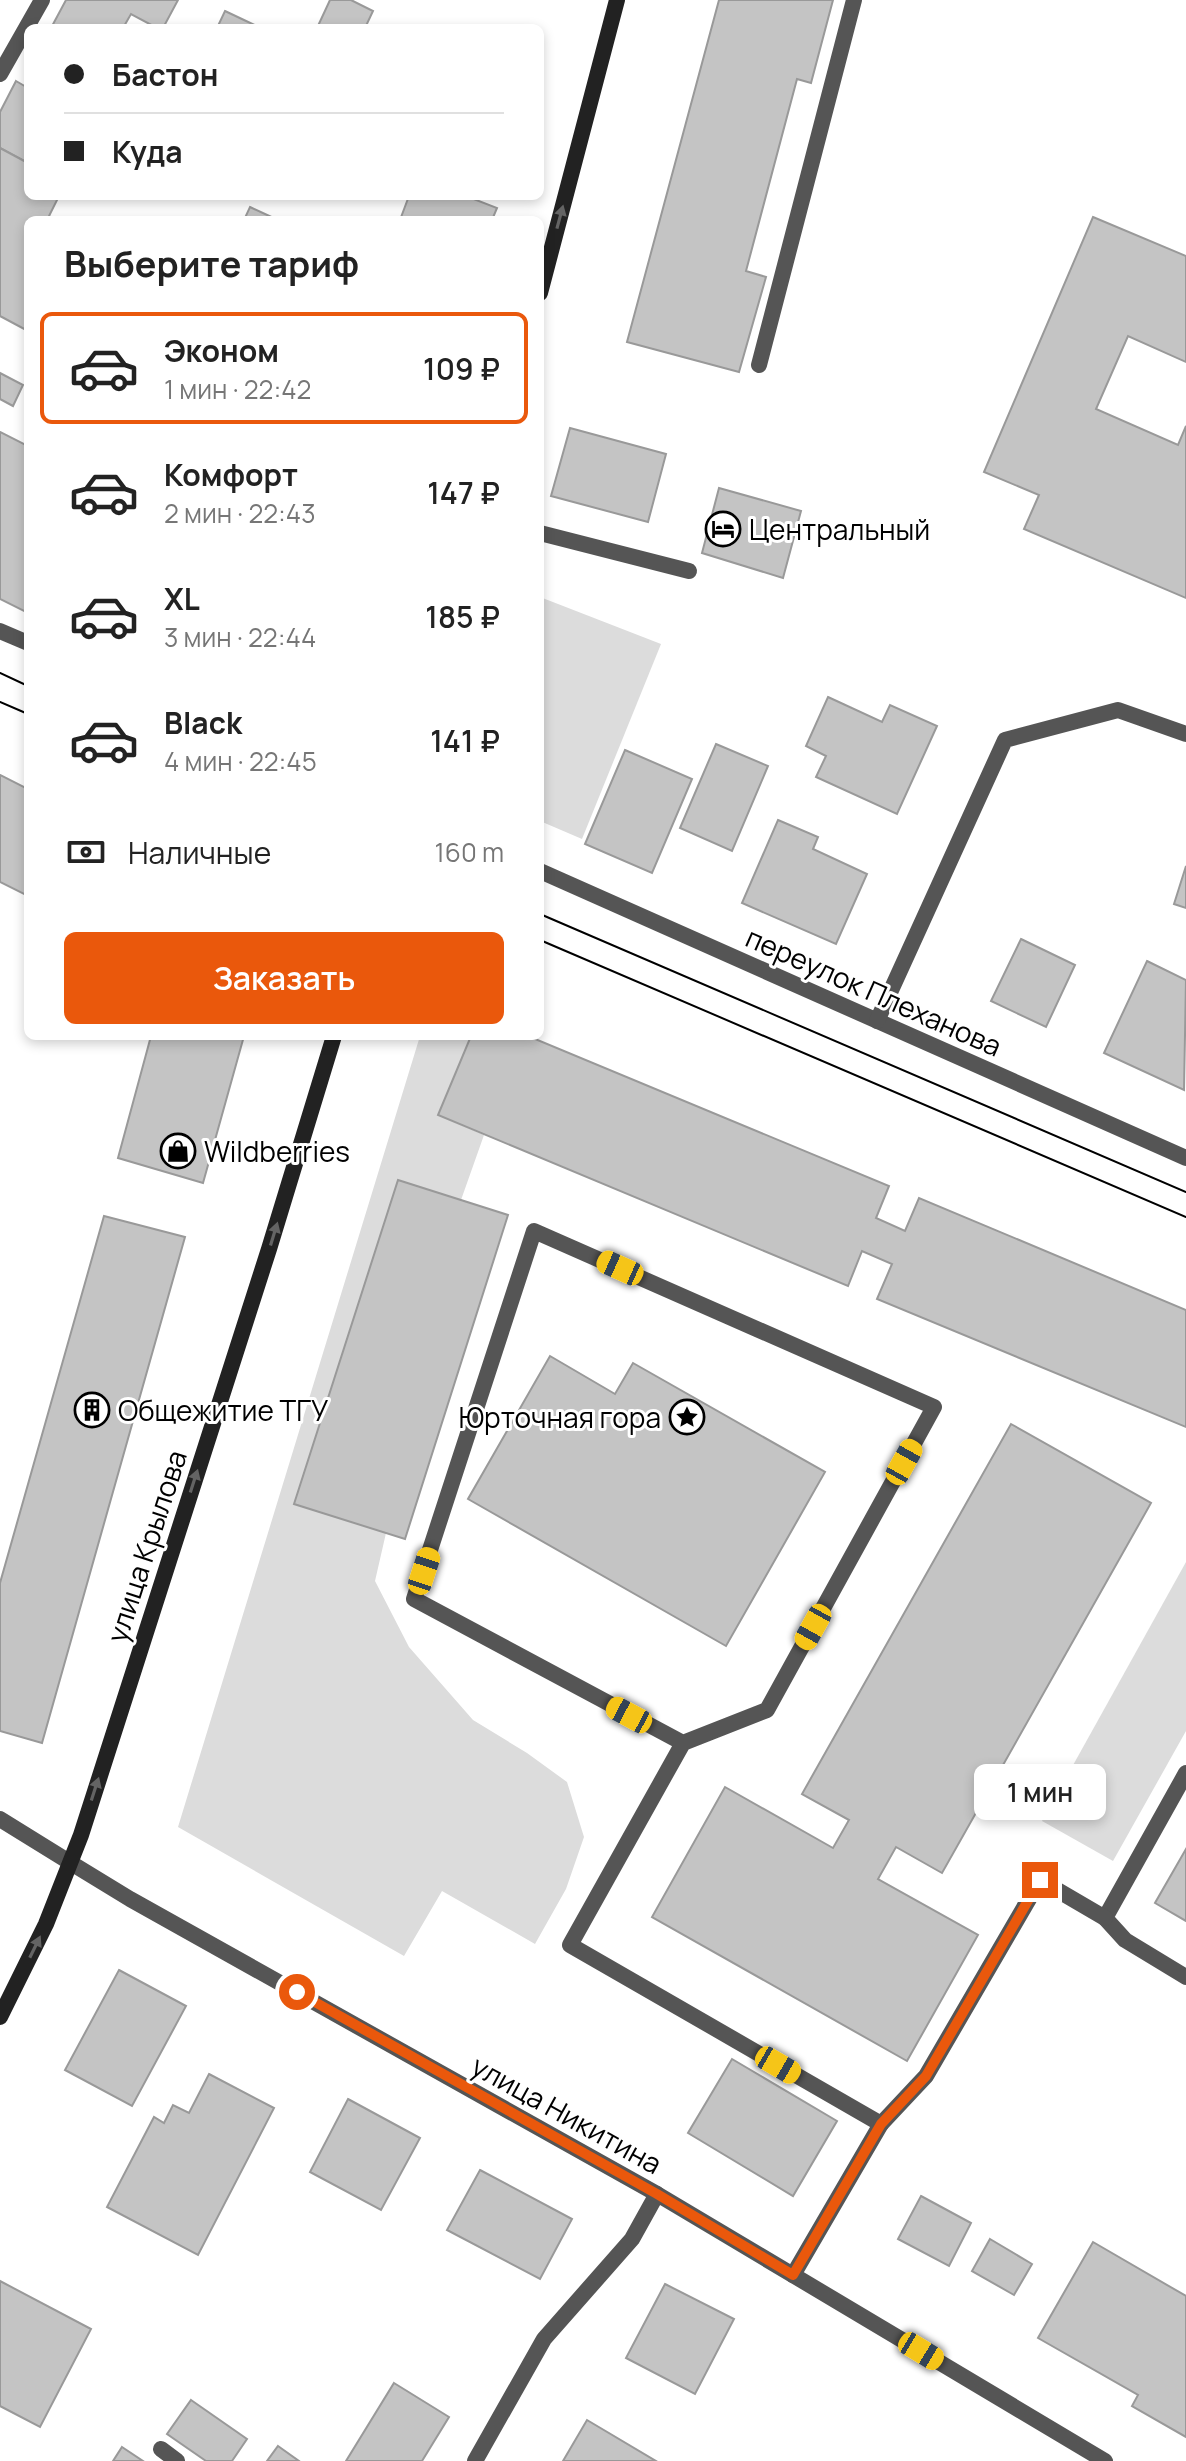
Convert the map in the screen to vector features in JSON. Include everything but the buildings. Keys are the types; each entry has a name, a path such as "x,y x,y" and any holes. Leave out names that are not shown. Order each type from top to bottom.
{"main road":[{"path":"544,278 617,0"},
{"name":"улица Крылова","path":"0,2017 46,1924 71,1863 269,1249 333,1040"}],"street":[{"path":"28,24 42,0"},
{"path":"759,365 854,0"},
{"path":"0,74 24,32"},
{"path":"544,534 689,571"},
{"path":"0,631 24,641"},
{"path":"877,1021 1005,740 1118,710 1186,734"},
{"name":"переулок Плеханова","path":"544,873 1186,1158"},
{"path":"683,1743 414,1599 534,1231 934,1407 767,1710 683,1743 570,1945 881,2124"},
{"path":"1105,1918 1186,1773"},
{"name":"улица Никитина","path":"0,1819 144,1907 657,2194 1105,2461"},
{"path":"793,2275 881,2124 926,2076 1040,1880 1105,1918 1125,1940 1186,1977"},
{"path":"475,2461 544,2339 632,2239 657,2194"},
{"path":"161,2449 177,2461"}],"shaded area":[{"path":"544,599 661,644 582,839 544,823"},
{"path":"419,1040 469,1040 438,1115 484,1135 461,1200 398,1180 295,1504 386,1533 375,1581 409,1647 473,1720 567,1782 584,1837 566,1889 535,1944 442,1891 404,1956 178,1827"},
{"path":"1186,1562 1186,1731 1113,1861 1042,1821"}],"tram line":[{"path":"0,673 24,684"},
{"path":"0,702 24,712"},
{"path":"544,916 1186,1192"},
{"path":"544,942 1186,1217"}],"place":[{"name":"Центральный","path":"723,529"},
{"name":"Wildberries","path":"178,1151"},
{"name":"Общежитие ТГУ","path":"92,1410"},
{"name":"Юрточная гора","path":"687,1417"}],"route":[{"path":"297,1992 657,2194 793,2275 881,2124 926,2076 1040,1880"}]}
